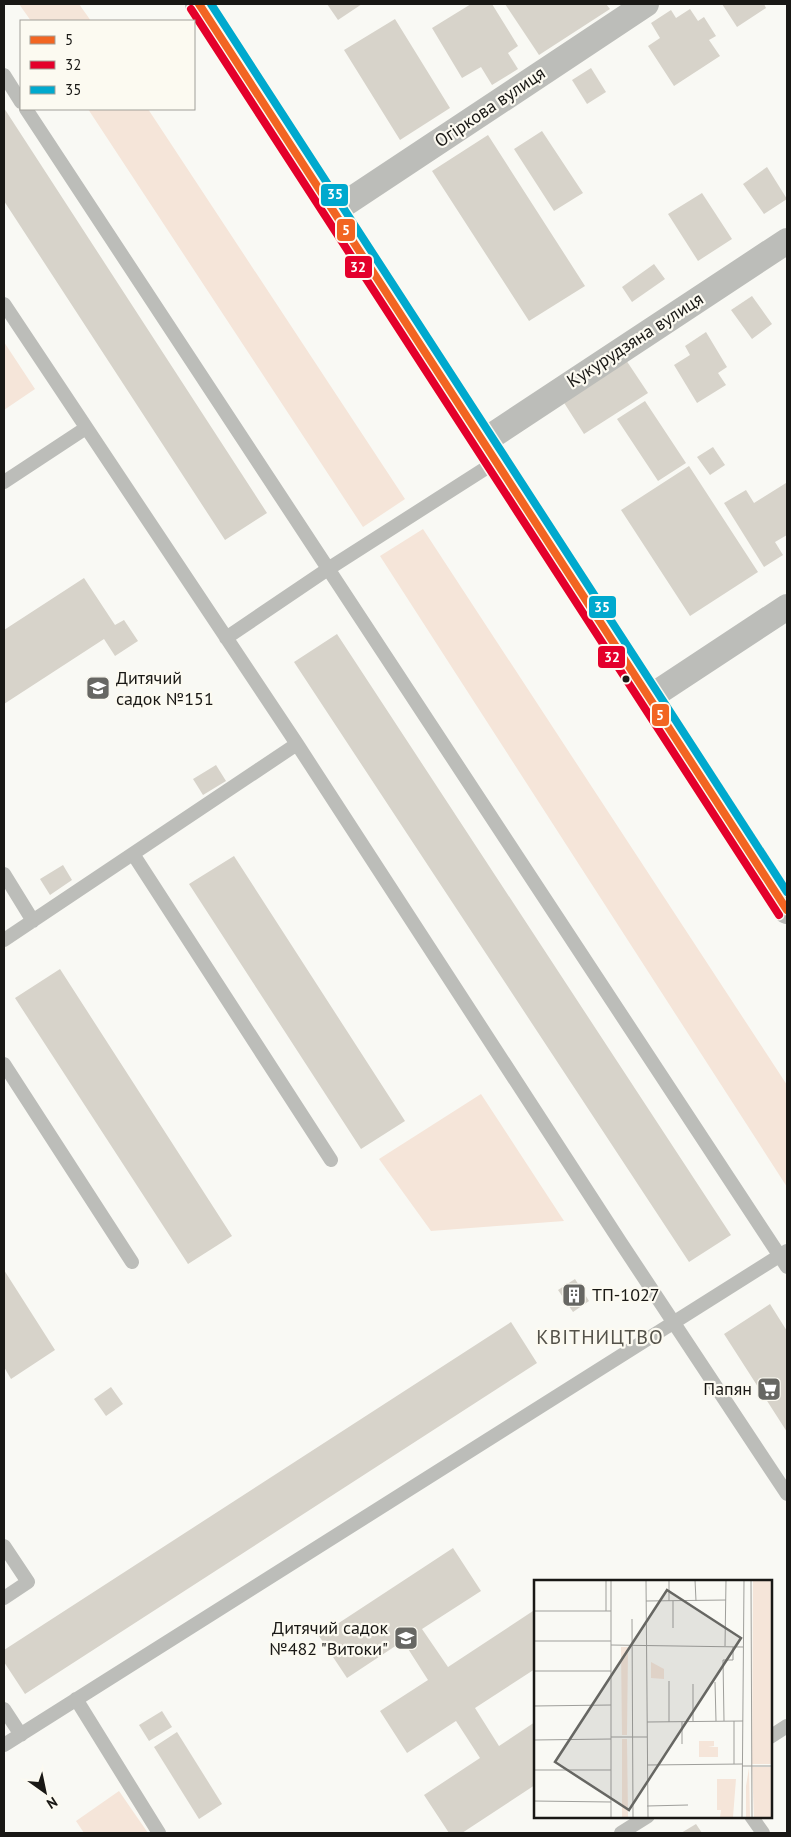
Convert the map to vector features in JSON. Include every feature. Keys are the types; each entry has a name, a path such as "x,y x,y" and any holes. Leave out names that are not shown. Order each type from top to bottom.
{"main road":[{"path":"200,4 787,910"}],"street":[{"name":"Огіркова вулиця","path":"334,211 646,4"},
{"name":"Кукурудзяна вулиця","path":"490,451 787,241"},
{"path":"648,698 787,607"}],"lane":[{"path":"4,75 20,100"},
{"path":"4,1745 675,1323 785,1258 328,569 27,110"},
{"path":"4,304 297,744 621,1244 787,1494"},
{"path":"4,482 86,428"},
{"path":"226,638 328,569 490,451"},
{"path":"4,940 297,744"},
{"path":"133,854 332,1160"},
{"path":"4,874 33,921"},
{"path":"4,1064 132,1262"},
{"path":"4,1546 28,1582 4,1598"},
{"path":"76,1699 159,1833"},
{"path":"4,1709 21,1735"},
{"path":"771,1736 787,1726"},
{"path":"621,1833 646,1817"},
{"path":"752,1817 763,1833"}],"shaded area":[{"path":"19,4 79,4 90,20 30,20"},
{"path":"89,110 149,110 405,499 363,527"},
{"path":"4,342 35,389 4,410"},
{"path":"423,529 787,1085 787,1187 380,556"},
{"path":"481,1094 564,1221 431,1231 379,1159"},
{"path":"119,1791 148,1833 84,1833 76,1821"}],"building":[{"path":"327,4 362,4 338,20"},
{"path":"471,4 492,4 518,46 508,53 518,69 492,85 481,67 462,78 432,28"},
{"path":"505,4 606,4 610,9 539,55"},
{"path":"722,4 764,4 766,8 737,27"},
{"path":"690,9 698,21 704,17 716,36 709,40 720,56 674,86 648,46 660,38 651,23 671,10 676,18"},
{"path":"395,19 450,108 400,140 344,50"},
{"path":"591,68 606,92 587,104 572,80"},
{"path":"4,108 267,513 225,540 4,201"},
{"path":"542,131 583,193 554,211 514,149"},
{"path":"488,135 585,286 529,321 432,171"},
{"path":"767,167 787,199 764,214 743,184"},
{"path":"702,193 732,239 698,261 668,214"},
{"path":"654,264 665,279 632,302 622,287"},
{"path":"752,296 772,324 752,339 731,310"},
{"path":"706,332 727,367 718,373 726,385 697,403 674,365 690,355 685,346"},
{"path":"624,357 648,393 584,434 561,398"},
{"path":"645,401 686,463 658,481 617,419"},
{"path":"713,447 725,465 710,475 697,457"},
{"path":"689,466 758,572 690,616 621,510"},
{"path":"786,483 787,535 775,542 783,555 764,567 724,503 746,490 754,503"},
{"path":"84,578 115,625 124,620 138,641 115,656 104,639 4,704 4,630"},
{"path":"337,634 731,1235 689,1262 294,662"},
{"path":"216,765 226,781 203,795 193,779"},
{"path":"234,856 405,1121 361,1149 189,884"},
{"path":"63,865 72,880 50,895 40,879"},
{"path":"60,969 232,1236 188,1264 15,998"},
{"path":"4,1270 55,1350 11,1379 4,1367"},
{"name":"ТП-1027","path":"575,1279 589,1301 573,1312 558,1290"},
{"path":"770,1304 787,1331 787,1432 724,1334"},
{"path":"511,1322 537,1363 25,1694 4,1662 4,1650"},
{"path":"111,1387 123,1404 106,1416 94,1399"},
{"path":"453,1548 481,1591 422,1629 448,1667 533,1611 534,1612 534,1670 475,1708 499,1746 534,1723 534,1786 462,1833 449,1833 424,1795 480,1758 456,1721 407,1753 380,1711 428,1680 403,1641 347,1678 319,1636"},
{"path":"162,1711 172,1727 149,1741 139,1725"},
{"path":"177,1732 222,1804 199,1819 154,1747"},
{"path":"696,1824 702,1833 681,1833"}],"transit line":[{"name":"5","path":"199,4 787,910"},
{"name":"35","path":"211,4 787,892"},
{"name":"32","path":"191,9 779,915"}],"place":[{"name":"Дитячий садок №151","path":"98,688"},
{"name":"ТП-1027","path":"574,1295"},
{"name":"Папян","path":"769,1389"},
{"name":"Дитячий садок №482 \"Витоки\"","path":"406,1638"}],"district":[{"name":"КВІТНИЦТВО","path":"600,1337"}]}
